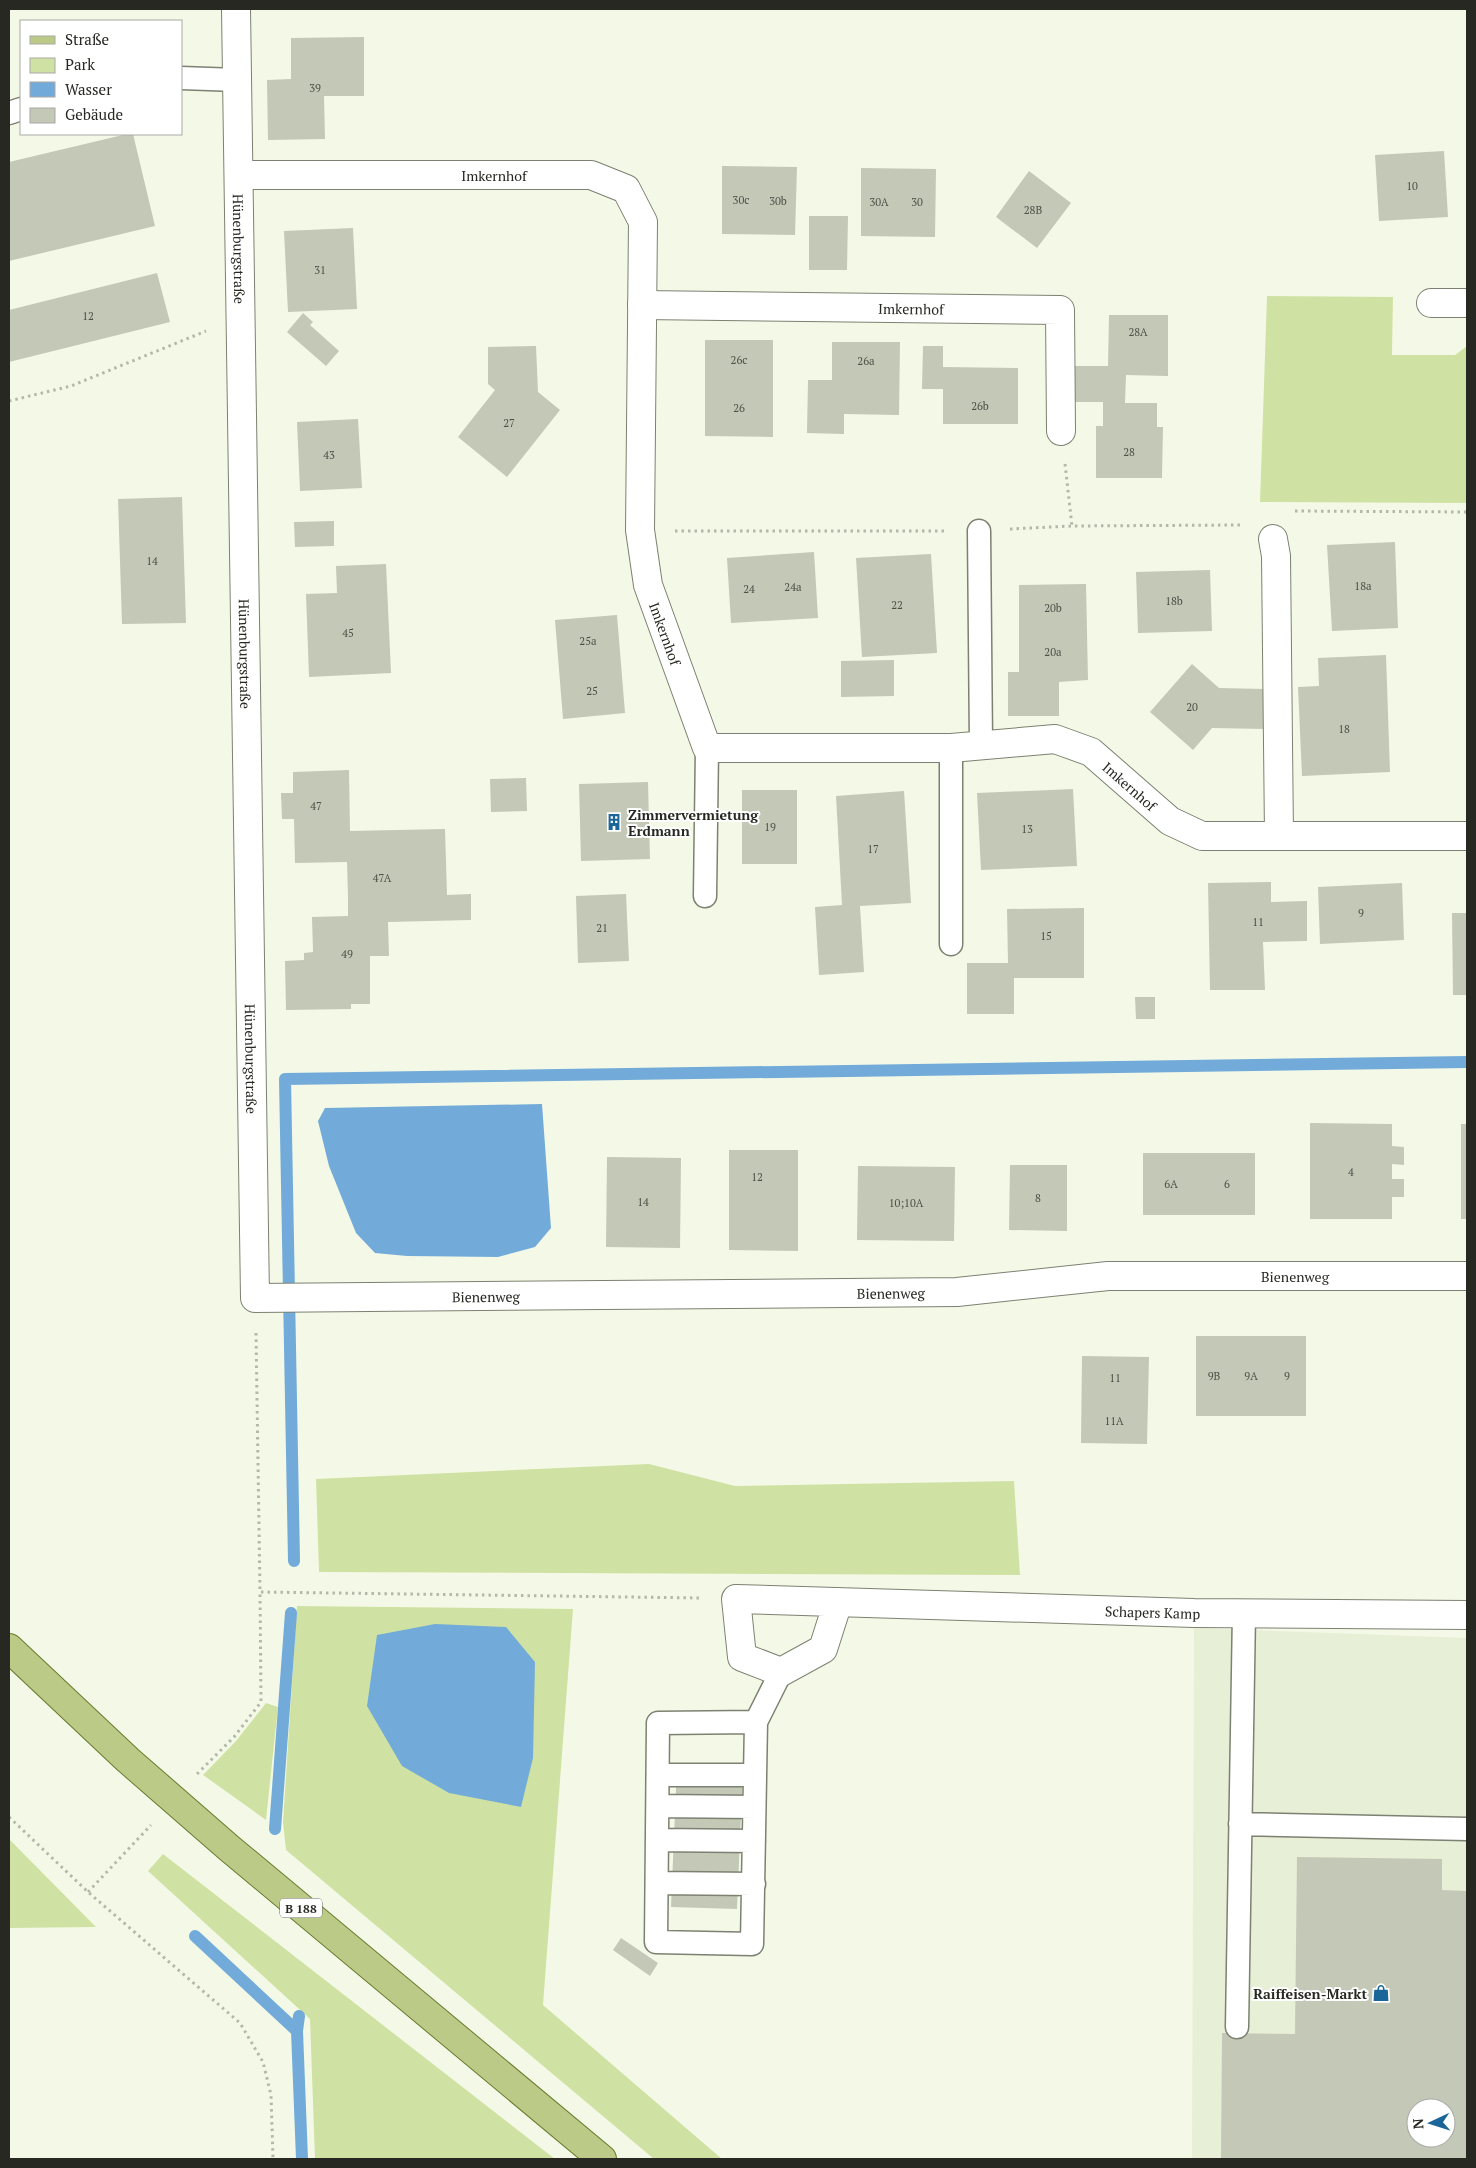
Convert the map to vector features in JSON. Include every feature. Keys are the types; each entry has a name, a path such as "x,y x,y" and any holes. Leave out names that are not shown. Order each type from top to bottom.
{"main road":[{"name":"B 188","path":"9,1648 128,1760 229,1848 602,2159"}],"street":[{"name":"Hünenburgstraße","path":"236,9 264,1298"},
{"name":"Imkernhof","path":"239,175 591,175 626,189 643,222 640,530 648,585 707,748 951,748 1055,739 1091,752 1170,822 1202,836 1467,836"},
{"path":"1432,303 1467,303"},
{"name":"Imkernhof","path":"642,305 1060,310 1061,431"},
{"path":"1273,539 1276,556 1279,836"},
{"name":"Bienenweg","path":"264,1298 957,1292 1108,1276 1467,1276"},
{"path":"736,1599 742,1657 781,1672 822,1649 838,1602"},
{"name":"Schapers Kamp","path":"736,1599 1194,1613 1467,1615"}],"lane":[{"path":"182,78 237,80"},
{"path":"979,531 981,745"},
{"name":"Imkernhof","path":"705,896 707,748"},
{"path":"951,748 951,944"},
{"path":"1237,2027 1244,1613"},
{"path":"756,1722 658,1722 656,1942 752,1944 756,1722 781,1672"},
{"path":"658,1775 754,1775"},
{"path":"658,1806 754,1807"},
{"path":"1240,1824 1467,1829"},
{"path":"657,1840 754,1841"},
{"path":"657,1883 754,1884"}],"path":[{"path":"9,401 71,386 242,316"},
{"path":"1061,431 1072,526"},
{"path":"1286,511 1467,512"},
{"path":"640,530 979,531 1072,526 1246,526"},
{"path":"194,1778 234,1738 261,1702 260,1592 264,1298"},
{"path":"260,1592 590,1594 736,1599"},
{"path":"9,1817 88,1892 240,2023 263,2062 271,2095 273,2159"},
{"path":"88,1892 154,1821"}],"shaded area":[{"path":"1194,1628 1467,1638 1467,2159 1192,2159"}],"green space":[{"path":"1267,296 1393,297 1392,355 1455,355 1467,346 1467,503 1260,502"},
{"path":"649,1464 735,1486 1014,1481 1020,1575 319,1572 316,1479"},
{"path":"297,1606 573,1609 543,2005 722,2159 654,2159 286,1850 283,1822"},
{"path":"266,1703 278,1707 266,1820 203,1775 236,1741"},
{"path":"9,1839 96,1927 9,1928"},
{"path":"163,1854 555,2159 315,2159 310,2019 148,1871"}],"water":[{"path":"542,1104 551,1228 535,1247 498,1257 407,1256 375,1253 356,1233 329,1166 318,1121 325,1108"},
{"path":"435,1624 506,1627 535,1662 533,1758 521,1807 449,1793 402,1766 367,1706 377,1635"}],"building":[{"path":"364,37 364,96 324,96 325,139 268,140 267,80 291,79 291,38"},
{"path":"123,135 133,135 155,226 9,261 9,162"},
{"path":"1444,151 1448,217 1379,221 1375,155"},
{"path":"722,166 797,167 795,235 722,234"},
{"path":"861,168 936,169 935,237 861,236"},
{"path":"1029,171 1071,203 1037,248 996,217"},
{"path":"809,216 848,216 847,270 809,270"},
{"path":"353,228 357,309 288,312 284,231"},
{"path":"157,273 170,322 9,362 9,310"},
{"path":"303,313 313,322 310,325 339,351 326,366 287,332"},
{"path":"1109,315 1168,315 1168,376 1126,375 1125,403 1157,403 1157,427 1163,427 1162,478 1096,478 1096,426 1103,426 1103,402 1072,402 1073,366 1108,366"},
{"path":"705,340 773,340 773,437 705,436"},
{"path":"832,342 900,342 899,415 844,414 844,434 807,433 808,380 832,380"},
{"path":"536,346 538,392 560,410 507,477 458,437 495,390 488,384 488,347"},
{"path":"923,346 943,346 943,367 1018,368 1018,424 943,424 943,389 922,389"},
{"path":"358,419 362,488 300,491 297,422"},
{"path":"182,497 186,623 122,624 118,499"},
{"path":"334,521 334,546 295,547 294,522"},
{"path":"1395,542 1398,628 1332,631 1327,545"},
{"path":"814,552 818,618 731,623 727,558"},
{"path":"931,554 937,653 862,657 856,558"},
{"path":"386,564 391,673 309,677 306,594 337,593 336,566"},
{"path":"1210,570 1212,631 1138,633 1136,572"},
{"path":"1086,584 1088,680 1059,682 1059,716 1008,716 1008,672 1019,672 1019,585"},
{"path":"617,615 625,713 563,719 555,620"},
{"path":"1386,655 1390,772 1302,776 1298,687 1319,686 1318,658"},
{"path":"894,660 894,696 841,697 841,661"},
{"path":"1192,664 1219,688 1265,689 1266,729 1212,728 1193,750 1150,712"},
{"path":"349,770 350,831 445,829 447,895 471,894 471,920 388,922 389,956 370,956 370,1004 351,1004 351,1009 286,1010 285,961 304,960 304,953 313,952 312,917 348,916 348,897 347,862 295,863 294,819 282,819 281,793 293,793 293,772"},
{"path":"526,778 527,811 491,812 490,779"},
{"name":"Zimmervermietung Erdmann","path":"648,782 650,859 581,861 579,784"},
{"path":"1073,789 1077,866 981,870 977,793"},
{"path":"742,790 797,790 797,864 742,864"},
{"path":"904,791 911,903 860,906 864,972 819,975 815,907 842,905 836,796"},
{"path":"1271,882 1271,902 1307,901 1307,941 1263,942 1265,990 1210,990 1208,883"},
{"path":"1402,883 1404,940 1320,944 1318,887"},
{"path":"626,894 629,961 578,963 576,896"},
{"path":"1084,908 1084,978 1014,978 1014,1014 967,1014 967,963 1008,963 1007,909"},
{"path":"1452,913 1467,913 1467,995 1453,995"},
{"path":"1135,997 1155,997 1155,1019 1136,1019"},
{"path":"1310,1123 1392,1124 1392,1146 1404,1147 1404,1165 1392,1164 1392,1179 1404,1179 1404,1197 1392,1197 1392,1219 1310,1219"},
{"path":"1461,1124 1467,1124 1467,1219 1461,1219"},
{"path":"729,1150 798,1150 798,1251 729,1250"},
{"path":"1143,1153 1255,1153 1255,1215 1143,1215"},
{"path":"607,1157 681,1158 680,1248 606,1247"},
{"path":"1010,1165 1067,1165 1067,1231 1009,1230"},
{"path":"858,1166 955,1167 954,1241 857,1240"},
{"path":"1196,1336 1306,1336 1306,1416 1196,1416"},
{"path":"1082,1356 1149,1357 1147,1444 1081,1443"},
{"path":"677,1765 743,1768 737,1909 671,1907"},
{"name":"Raiffeisen-Markt","path":"1297,1857 1442,1859 1442,1890 1467,1891 1467,2159 1221,2159 1222,2033 1295,2034"},
{"path":"621,1938 658,1963 650,1976 613,1950"}],"waterway":[{"path":"294,1561 285,1079 1467,1062"},
{"path":"275,1829 291,1613"},
{"path":"195,1936 297,2031"},
{"path":"299,2016 297,2031 302,2159"}],"place":[{"name":"Zimmervermietung Erdmann","path":"614,822"},
{"name":"Raiffeisen-Markt","path":"1381,1993"}]}
